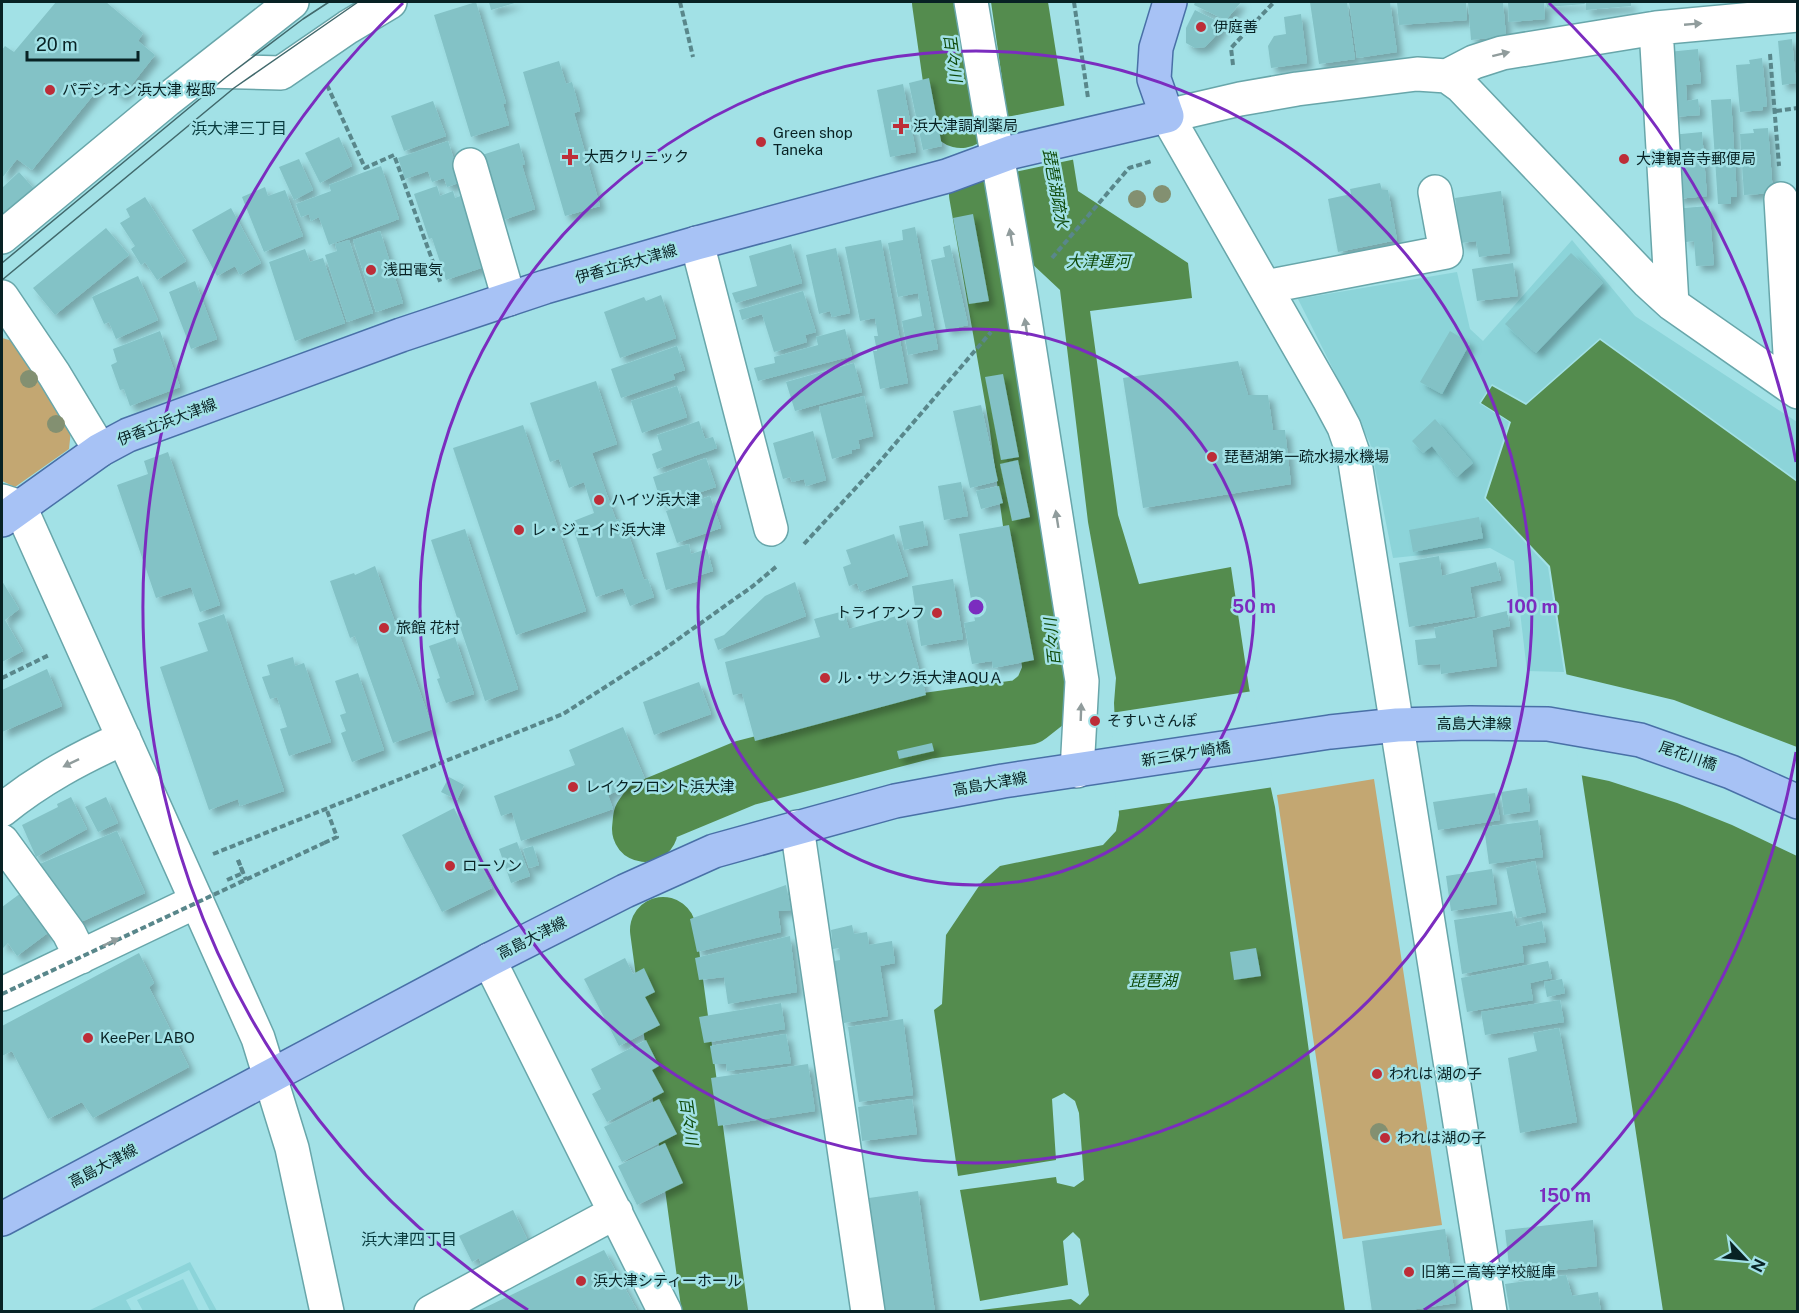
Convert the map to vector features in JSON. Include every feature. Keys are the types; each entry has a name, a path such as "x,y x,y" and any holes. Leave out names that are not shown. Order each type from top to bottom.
{"main road":[{"path":"1167,116 1154,79 1156,48 1170,2"},
{"name":"伊香立浜大津線","path":"8,510 100,450 128,435 453,317 697,243 947,176 1005,155 1167,116"},
{"name":"高島大津線","path":"1269,741 1397,725 1548,724 1573,728"},
{"name":"尾花川橋","path":"1573,728 1640,740 1678,752 1731,772 1797,802"},
{"name":"新三保ケ崎橋","path":"1090,769 1269,741"},
{"name":"高島大津線","path":"2,1220 489,960 625,891 714,851 895,801 1003,781 1090,769"}],"street":[{"path":"2,237 292,2"},
{"path":"205,71 281,73 390,2"},
{"path":"971,2 1005,155 1022,295 1082,681 1090,769"},
{"path":"1490,1311 1354,456 1344,427 1167,116 1240,99 1297,89 1417,74 1447,76 1474,62 1502,53 1656,28 1782,16"},
{"path":"1656,28 1672,304"},
{"path":"1447,76 1461,86 1648,282 1672,304 1795,390"},
{"path":"470,165 509,299"},
{"path":"1265,286 1446,252 1435,192"},
{"path":"1781,199 1795,390"},
{"path":"697,243 771,529"},
{"path":"2,297 54,374 100,450"},
{"path":"8,510 80,640 258,1038 292,1148 327,1311"},
{"path":"2,810 24,792 63,767 124,738"},
{"path":"797,827 868,1311"},
{"path":"2,841 69,933 81,957"},
{"path":"2,994 197,901"},
{"path":"489,960 664,1311"},
{"path":"432,1311 616,1212"}],"path":[{"path":"680,2 693,57"},
{"path":"1074,2 1089,104"},
{"path":"1235,75 1231,48 1274,2"},
{"path":"1781,199 1776,111 1782,16"},
{"path":"312,52 364,168 394,155 453,317"},
{"path":"1776,111 1797,108"},
{"path":"1051,260 1129,168 1152,161"},
{"path":"799,548 876,466 992,330"},
{"path":"209,855 563,714 660,652 753,586 783,561"},
{"path":"2,678 80,640"},
{"path":"2,994 337,837 326,808"},
{"path":"224,881 243,873 238,860 246,880"}],"shaded area":[{"path":"1572,240 1635,316 1797,422 1797,480 1600,338 1526,403 1492,384 1479,403 1509,422 1484,498 1548,567 1564,672 1527,671 1514,561 1490,548 1393,558 1370,443 1298,299 1457,272 1470,329 1483,341"},
{"path":"2,338 13,341 71,430 69,449 15,487 2,481"},
{"path":"1374,779 1442,1225 1343,1239 1277,795"},
{"path":"190,1262 217,1311 210,1311 189,1270 126,1300 132,1311 88,1311"},
{"path":"183,1279 199,1311 143,1311 137,1300"}],"water":[{"name":"琵琶湖","path":"991,2 1048,2 1078,191 1188,263 1192,298 1090,311 1118,515 1139,584 1231,567 1249,688 1275,807 1345,1311 981,1311 1071,1299 1080,1305 1089,1295 1080,1239 1073,1232 1063,1241 1068,1285 980,1301 960,1190 1056,1177 1057,1183 1074,1187 1084,1180 1079,1113 1075,1101 1064,1093 1052,1099 1056,1160 958,1176 934,1010 942,1004 946,935 981,883 1000,866 1103,845 1116,831 1119,815 1114,703 1116,678 1088,522 1060,290 1028,260"},
{"path":"1600,340 1797,482 1797,1311 1663,1311 1550,566 1486,498 1511,422 1481,403 1492,386 1526,405"}],"pier":[{"path":"1067,105 1076,159 1015,172 1007,117"},
{"path":"1565,674 1674,700 1797,747 1797,856 1732,825 1677,803 1609,781 1580,775"},
{"path":"1253,691 1274,787 1116,811 1111,713"}],"building":[{"name":"パデシオン浜大津 桜邸","path":"56,2 106,2 143,33 138,41 155,55 122,97 104,82 32,170 17,159 2,178 2,50 5,46 14,52"},
{"path":"476,2 506,103 503,104 509,125 471,137 434,15"},
{"path":"489,2 518,2 491,10"},
{"path":"1195,2 1241,2 1226,20 1194,5"},
{"path":"1310,2 1347,2 1355,59 1319,64"},
{"path":"1349,2 1390,2 1397,52 1357,58"},
{"path":"1397,2 1466,2 1467,20 1399,25"},
{"path":"1468,2 1503,2 1506,36 1471,40"},
{"path":"1508,2 1544,2 1545,19 1509,22"},
{"path":"1546,2 1584,2 1585,4 1547,7"},
{"path":"1586,2 1631,2 1631,6 1586,10"},
{"path":"1195,10 1223,24 1205,47 1195,48 1186,43 1186,28"},
{"path":"1301,14 1307,63 1271,68 1268,46 1274,36 1286,34 1284,17"},
{"path":"1792,39 1796,83 1782,85 1778,41"},
{"path":"1698,49 1701,83 1686,85 1687,101 1698,99 1700,115 1673,117 1668,52"},
{"path":"1762,58 1767,106 1763,107 1763,110 1740,112 1736,65 1750,64 1749,60"},
{"path":"559,61 566,84 572,82 580,111 574,113 600,206 565,216 523,72"},
{"path":"929,78 942,146 923,150 909,83"},
{"path":"903,84 916,152 890,157 877,90"},
{"path":"1731,99 1737,197 1731,197 1731,204 1718,204 1711,100"},
{"path":"433,101 446,136 404,151 391,116"},
{"path":"1768,128 1773,193 1744,195 1740,134 1754,133 1753,129"},
{"path":"1702,132 1707,196 1677,199 1671,135"},
{"path":"339,137 352,166 320,183 305,153"},
{"path":"448,141 461,182 447,187 444,178 432,182 428,171 405,179 398,158"},
{"path":"519,143 525,164 522,165 535,209 503,220 476,157"},
{"path":"299,159 313,190 294,200 279,167"},
{"path":"381,166 399,219 329,245 319,217 311,221 309,214 301,217 296,204 331,191 329,185"},
{"path":"19,172 36,191 2,218 2,188"},
{"path":"1380,183 1382,190 1388,190 1397,240 1338,252 1328,199 1351,194 1350,189"},
{"path":"437,186 440,196 453,191 455,198 466,194 490,265 446,280 414,194"},
{"path":"265,187 268,196 285,190 303,236 264,252 242,197"},
{"path":"1501,191 1510,253 1479,257 1476,241 1461,243 1455,198"},
{"path":"145,197 186,261 157,280 145,262 141,265 131,249 135,246 120,223 130,217 126,209"},
{"path":"1709,206 1714,265 1696,266 1694,241 1686,242 1683,208"},
{"path":"231,208 261,263 240,275 235,266 217,276 192,230"},
{"path":"973,214 989,301 969,304 953,218"},
{"path":"915,227 938,349 908,355 902,321 922,316 918,293 898,297 888,243 903,240 902,230"},
{"path":"106,228 129,255 55,315 33,288"},
{"path":"380,231 403,303 376,312 353,240"},
{"path":"349,240 373,313 347,322 325,255 337,251 335,244"},
{"path":"881,240 908,383 880,389 873,351 877,351 874,336 878,336 875,318 860,321 845,247"},
{"path":"791,244 802,283 736,303 732,293 757,286 749,256"},
{"path":"950,245 968,325 946,330 931,260 945,257 943,247"},
{"path":"836,248 850,313 832,317 830,311 819,314 806,255"},
{"path":"305,249 310,262 323,258 345,323 295,341 269,262"},
{"path":"1571,253 1603,283 1536,353 1505,324"},
{"path":"1513,263 1518,296 1477,301 1472,269"},
{"path":"138,276 158,320 116,339 109,322 104,324 92,297"},
{"path":"195,281 217,339 191,349 169,292"},
{"path":"803,291 816,332 805,335 807,342 774,352 762,314 742,320 739,310"},
{"path":"661,295 676,338 620,358 604,312 644,297 646,301"},
{"path":"845,329 852,356 758,381 754,368 775,363 774,357 818,345 816,337"},
{"path":"160,331 180,387 130,406 124,389 120,390 111,365 117,362 113,349"},
{"path":"1450,331 1470,343 1442,394 1420,382"},
{"path":"677,346 685,370 673,374 675,379 621,398 611,369"},
{"name":"琵琶湖第一疏水揚水機場","path":"1238,361 1248,395 1268,395 1273,430 1285,430 1291,484 1143,508 1123,378"},
{"path":"854,363 862,392 795,411 786,382"},
{"path":"1003,374 1019,457 1001,460 985,377"},
{"name":"ハイツ浜大津","path":"596,381 617,444 592,453 616,520 619,519 624,531 627,530 644,580 648,579 654,597 630,606 623,588 596,597 571,522 594,513 584,482 569,488 559,459 550,462 530,403"},
{"path":"677,386 687,417 642,433 631,401"},
{"path":"864,396 873,436 858,440 860,448 852,450 852,453 832,459 819,407"},
{"path":"981,405 998,481 970,488 953,411"},
{"path":"1435,419 1473,463 1457,477 1432,446 1423,453 1412,441"},
{"path":"699,421 705,439 713,437 717,448 657,469 652,454 662,450 657,435"},
{"name":"レ・ジェイド浜大津","path":"523,425 586,611 516,635 453,448"},
{"path":"813,431 826,480 806,486 804,479 792,482 790,477 783,479 773,443"},
{"path":"168,452 220,605 200,612 191,587 156,598 117,485 148,474 144,461"},
{"path":"706,458 716,487 662,505 653,477"},
{"path":"1018,460 1030,517 1012,521 1000,464"},
{"path":"961,482 968,516 944,520 938,486"},
{"path":"999,486 1003,503 981,509 976,491"},
{"path":"710,496 721,528 677,543 666,511"},
{"path":"1479,517 1483,538 1413,552 1409,530"},
{"path":"923,521 928,545 904,550 899,526"},
{"path":"1009,525 1034,660 993,668 992,661 972,664 964,623 975,621 959,534"},
{"path":"465,529 518,689 485,701 431,540"},
{"path":"894,534 908,576 860,592 857,583 849,586 843,567 851,564 846,550"},
{"path":"689,544 691,554 707,549 713,571 697,576 699,581 666,590 656,553"},
{"path":"1439,556 1442,576 1496,562 1501,580 1470,587 1475,616 1409,627 1399,563"},
{"path":"375,566 433,729 393,743 355,636 350,638 330,581 354,573 355,575"},
{"name":"トライアンフ","path":"953,579 963,639 921,646 912,586"},
{"path":"2,581 19,609 5,620 23,651 2,662"},
{"path":"795,582 806,616 718,650 714,639 724,635 765,596"},
{"name":"ル・サンク浜大津AQUＡ","path":"844,611 849,629 904,614 926,695 755,741 742,693 733,695 725,662 820,637 814,619"},
{"path":"1507,611 1510,626 1492,630 1497,666 1441,674 1440,664 1418,665 1415,640 1436,638 1434,628"},
{"path":"224,614 284,791 240,806 238,799 209,810 160,667 208,651 198,623"},
{"path":"455,637 474,694 446,703 429,646"},
{"path":"293,657 295,666 304,663 331,742 289,756 280,729 287,727 277,697 270,699 262,677 270,675 267,665"},
{"path":"47,669 62,706 2,732 2,690"},
{"path":"358,673 384,750 352,762 341,733 346,731 340,715 346,713 335,681"},
{"path":"699,682 711,714 654,735 643,702"},
{"name":"レイクフロント浜大津","path":"623,727 645,779 608,795 613,809 521,841 512,812 501,816 494,796 575,765 569,750"},
{"path":"932,743 934,751 899,759 897,751"},
{"path":"449,777 464,785 457,800 441,792"},
{"path":"1527,788 1530,811 1504,815 1501,792"},
{"path":"1495,793 1500,820 1438,830 1433,802"},
{"path":"71,797 87,829 36,857 22,825 58,807 57,804"},
{"path":"106,797 118,823 98,832 85,807"},
{"path":"454,808 492,888 442,912 402,835"},
{"path":"1538,820 1543,857 1489,864 1484,827"},
{"path":"117,831 145,893 72,926 35,866"},
{"path":"517,842 530,876 511,883 499,849"},
{"path":"533,846 539,865 529,868 523,849"},
{"path":"1535,861 1546,912 1517,918 1506,868"},
{"path":"1492,869 1497,904 1451,911 1446,876"},
{"path":"786,885 791,910 778,911 781,932 697,952 690,919"},
{"path":"21,893 49,932 17,956 8,943 2,949 2,907"},
{"path":"1512,911 1516,927 1542,921 1546,942 1522,946 1524,962 1462,974 1454,920"},
{"path":"852,925 854,934 867,932 869,945 892,941 895,963 880,966 888,1016 844,1023 834,961 840,960 839,948 833,949 831,930"},
{"path":"790,936 797,992 728,1004 724,977 699,980 695,958"},
{"path":"1256,948 1261,976 1234,980 1230,952"},
{"name":"KeePer LABO","path":"139,953 154,983 149,987 189,1067 93,1118 82,1102 48,1119 12,1051 2,1056 2,1026"},
{"path":"625,958 633,974 644,968 655,992 645,997 660,1025 619,1046 584,979"},
{"path":"1548,961 1552,978 1530,983 1533,1000 1467,1012 1461,978"},
{"path":"1562,979 1565,993 1547,997 1544,982"},
{"path":"1560,1000 1564,1022 1485,1035 1481,1012"},
{"path":"781,1003 785,1029 704,1043 699,1017"},
{"path":"903,1019 913,1095 859,1102 848,1027"},
{"path":"1559,1028 1577,1122 1520,1133 1508,1058 1537,1051 1533,1033"},
{"path":"786,1034 791,1063 727,1071 726,1064 713,1064 710,1046"},
{"path":"646,1040 659,1066 652,1070 664,1092 607,1122 592,1094 601,1089 591,1069"},
{"path":"808,1064 815,1111 718,1126 711,1078"},
{"path":"659,1099 677,1134 622,1162 604,1127"},
{"path":"912,1099 917,1134 862,1141 858,1107"},
{"path":"665,1143 683,1183 637,1205 618,1166"},
{"path":"918,1191 935,1312 885,1312 869,1198"},
{"path":"513,1210 528,1241 481,1264 479,1258 472,1262 459,1236"},
{"path":"1593,1220 1597,1266 1510,1275 1505,1230"},
{"name":"旧第三高等学校艇庫","path":"1445,1229 1456,1303 1397,1312 1372,1312 1362,1241"},
{"name":"浜大津シティーホール","path":"604,1250 638,1312 476,1312"},
{"path":"1566,1275 1572,1296 1598,1292 1601,1312 1510,1312 1505,1284"}],"waterway":[{"name":"百々川","path":"945,2 961,115"},
{"name":"百々川","path":"645,829 646,819 651,812 745,773 926,726 1026,712 1045,697 1056,672 1022,422 982,194"},
{"name":"百々川","path":"663,930 715,1312"}],"tram line":[{"path":"2,263 225,78 329,2"},
{"path":"2,280 234,88 358,2"}],"place":[{"name":"伊庭善","path":"1201,27"},
{"name":"パデシオン浜大津 桜邸","path":"50,90"},
{"name":"浜大津調剤薬局","path":"901,126"},
{"name":"Green shop Taneka","path":"761,142"},
{"name":"大西クリニック","path":"570,157"},
{"name":"大津観音寺郵便局","path":"1624,159"},
{"name":"浅田電気","path":"371,270"},
{"name":"琵琶湖第一疏水揚水機場","path":"1212,457"},
{"name":"ハイツ浜大津","path":"599,500"},
{"name":"レ・ジェイド浜大津","path":"519,530"},
{"name":"トライアンフ","path":"937,613"},
{"name":"旅館 花村","path":"384,628"},
{"name":"ル・サンク浜大津AQUＡ","path":"825,678"},
{"name":"そすいさんぽ","path":"1095,721"},
{"name":"レイクフロント浜大津","path":"573,787"},
{"name":"ローソン","path":"450,866"},
{"name":"KeePer LABO","path":"88,1038"},
{"name":"われは 湖の子","path":"1377,1074"},
{"name":"われは湖の子","path":"1385,1138"},
{"name":"旧第三高等学校艇庫","path":"1409,1272"},
{"name":"浜大津シティーホール","path":"581,1281"}],"district":[{"name":"浜大津三丁目","path":"239,128"},
{"name":"浜大津四丁目","path":"409,1239"}],"water label":[{"name":"琵琶湖疏水","path":"1056,188"},
{"name":"大津運河","path":"1098,261"}]}
